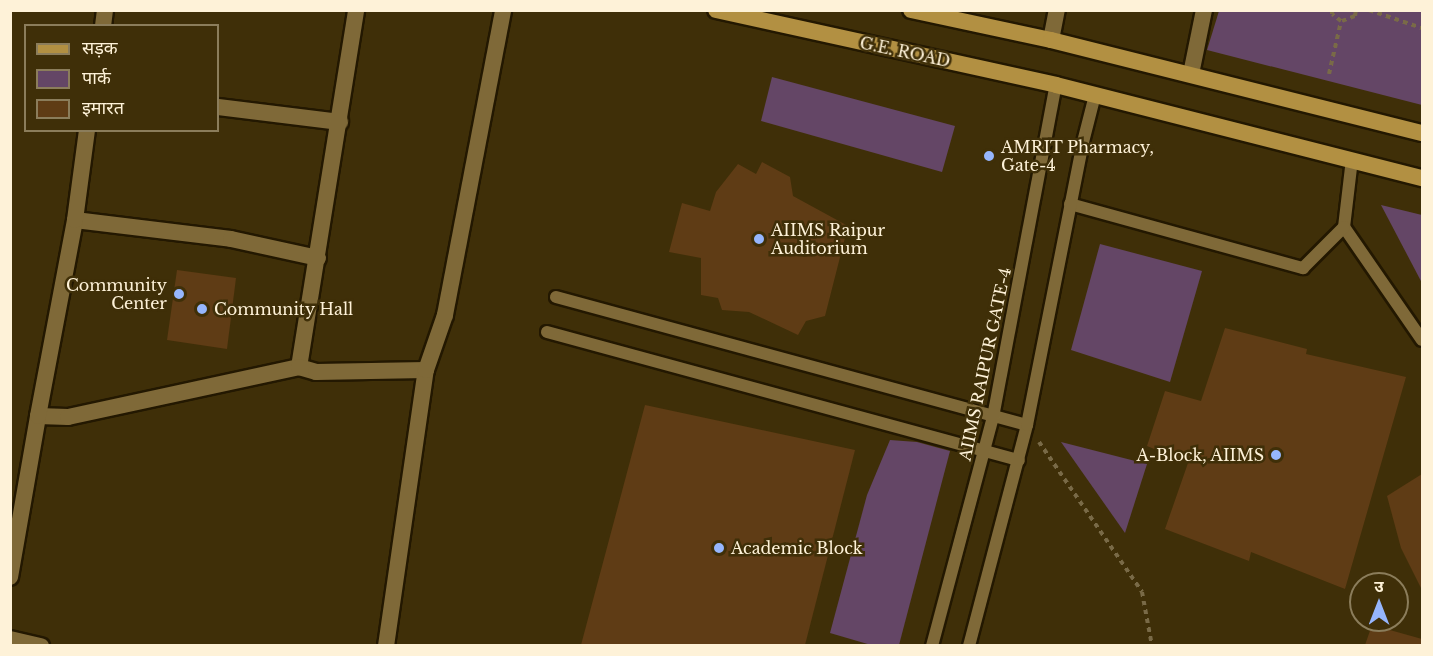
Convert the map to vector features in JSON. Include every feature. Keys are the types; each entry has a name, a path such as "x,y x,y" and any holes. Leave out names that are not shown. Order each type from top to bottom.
{"main road":[{"name":"G.E. ROAD","path":"716,10 1056,85 1421,174"},
{"path":"911,10 1051,39 1422,133"}],"street":[{"path":"299,367 340,122 356,10"},
{"path":"386,645 426,370 445,315 503,10"},
{"path":"1051,39 1057,10"},
{"path":"1191,74 1204,10"},
{"path":"219,107 340,122"},
{"path":"10,577 75,220 87,132"},
{"path":"75,220 231,239 318,258"},
{"path":"38,416 68,417 299,367 316,372 426,370"},
{"path":"10,639 41,645"}],"lane":[{"name":"AIIMS RAIPUR GATE-4","path":"932,645 993,417 1056,85"},
{"path":"969,645 1019,460 1070,204 1095,95"},
{"path":"1070,204 1303,267 1344,227 1352,159"},
{"path":"1344,227 1422,340"},
{"path":"556,297 1027,425"},
{"path":"547,332 1019,460"}],"path":[{"path":"1332,10 1332,14 1341,21"},
{"path":"1341,21 1355,16 1356,10"},
{"path":"1369,10 1422,28"},
{"path":"1329,74 1341,21"},
{"path":"1027,425 1142,592 1152,645"}],"green space":[{"path":"1219,11 1422,11 1422,105 1207,50"},
{"path":"772,77 955,126 942,172 761,121"},
{"path":"1381,205 1422,215 1422,283"},
{"path":"1100,244 1202,271 1170,382 1071,350"},
{"path":"890,440 917,442 950,451 899,645 871,645 830,633 867,495"},
{"path":"1061,442 1147,464 1125,533"}],"building":[{"name":"AIIMS Raipur Auditorium","path":"762,162 790,177 793,196 848,226 825,316 806,321 798,335 749,312 722,310 718,298 701,295 701,258 669,252 682,203 710,211 716,192 738,164 756,174"},
{"name":"Community Hall","path":"177,270 236,278 227,349 167,340"},
{"name":"A-Block, AIIMS","path":"1225,328 1307,349 1306,354 1406,377 1345,589 1251,552 1249,561 1165,529 1188,463 1147,446 1165,391 1201,401"},
{"name":"Academic Block","path":"645,405 855,450 805,645 581,645"},
{"path":"1422,474 1422,590 1401,548 1387,496"},
{"path":"1370,632 1397,632 1422,639 1422,645 1365,645"}],"place":[{"name":"AMRIT Pharmacy, Gate-4","path":"989,156"},
{"name":"AIIMS Raipur Auditorium","path":"759,239"},
{"name":"Community Center","path":"179,294"},
{"name":"Community Hall","path":"202,309"},
{"name":"A-Block, AIIMS","path":"1276,455"},
{"name":"Academic Block","path":"719,548"}]}
